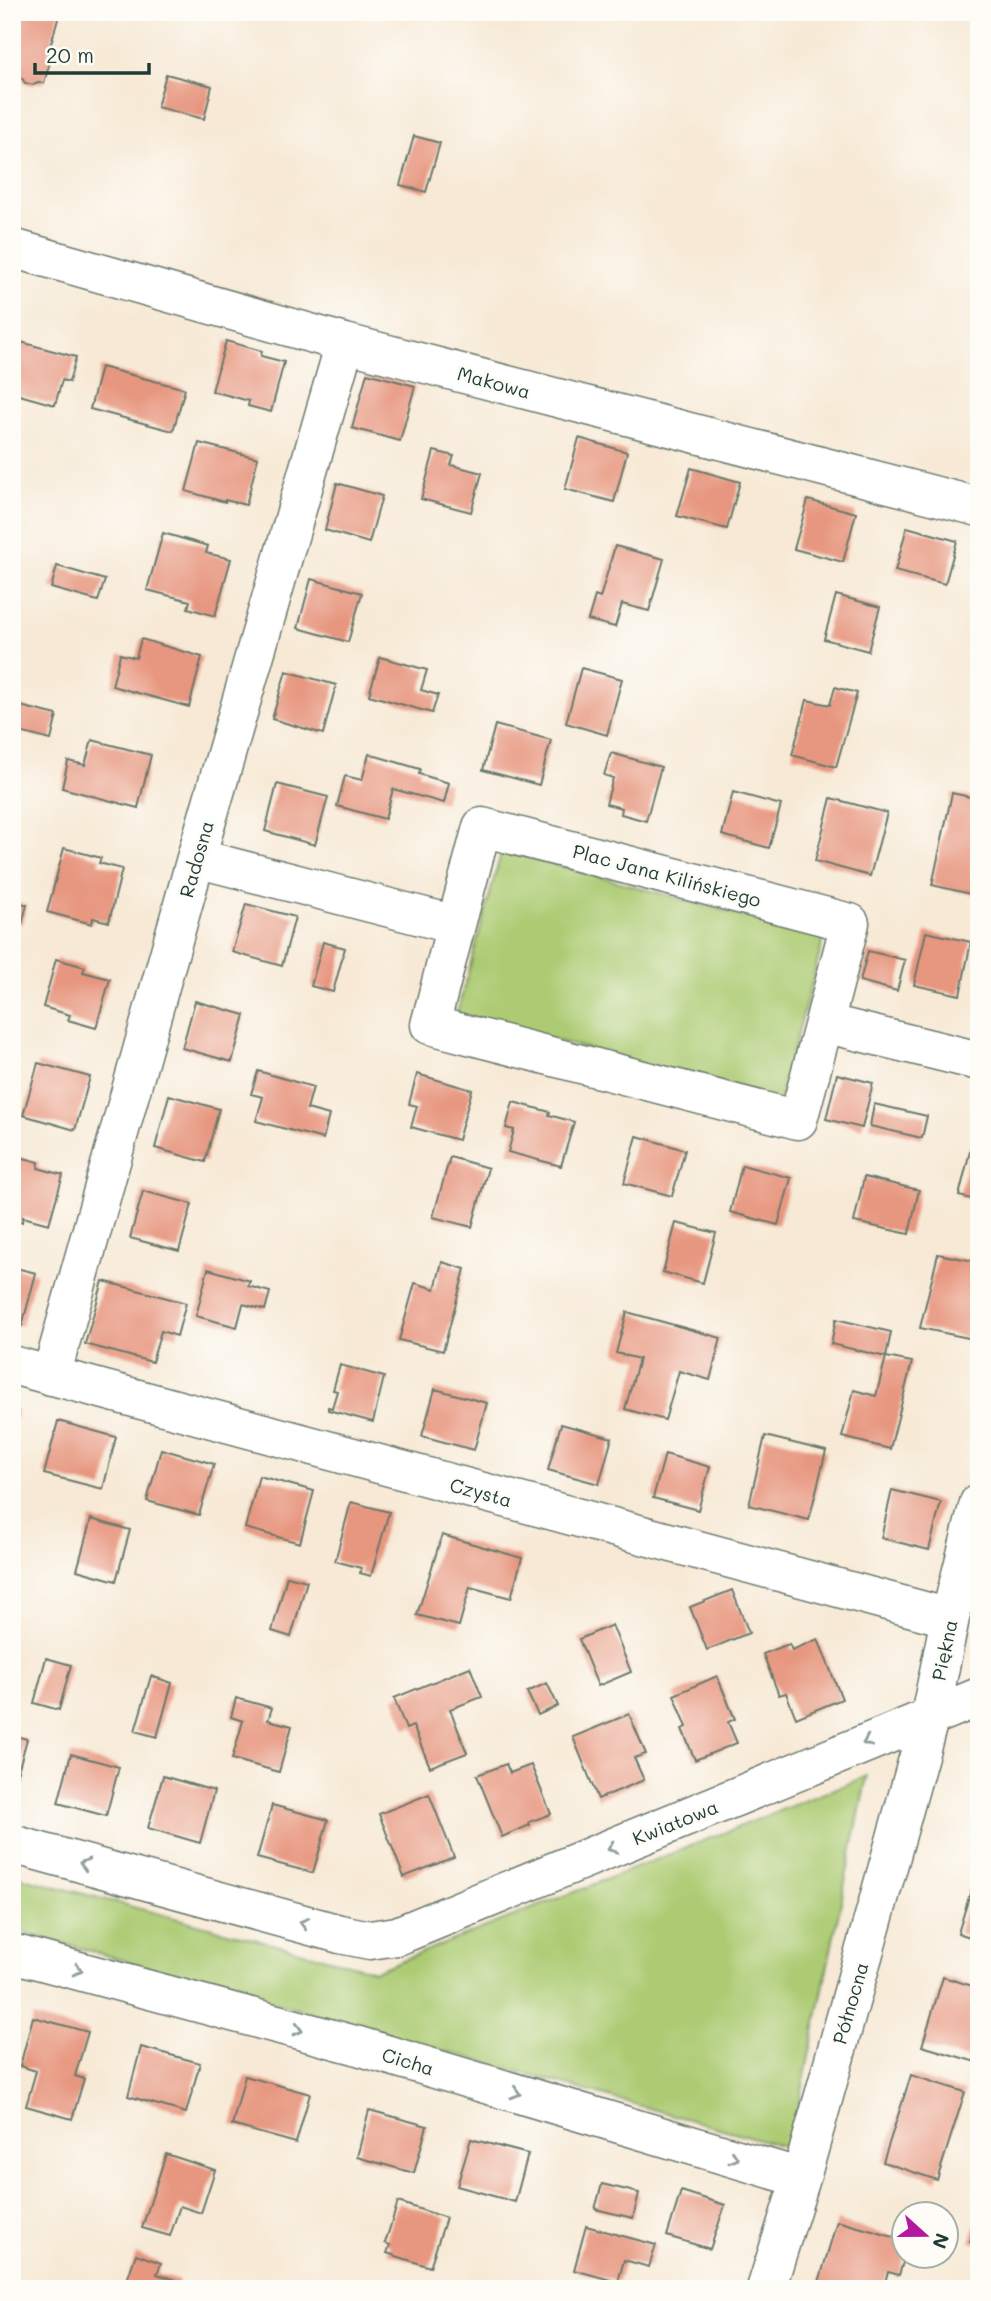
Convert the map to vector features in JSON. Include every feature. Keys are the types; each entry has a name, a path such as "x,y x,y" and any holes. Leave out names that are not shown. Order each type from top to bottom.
{"street":[{"name":"Makowa","path":"12,248 345,343 979,507"},
{"name":"Radosna","path":"51,1376 196,858 345,343"},
{"name":"Plac Jana Kilińskiego","path":"482,827 850,923 798,1120 430,1025 456,925 482,827"},
{"path":"196,858 456,925"},
{"path":"824,1023 979,1061"},
{"name":"Czysta","path":"12,1365 950,1618"},
{"name":"Piękna","path":"930,1716 950,1618 979,1503"},
{"name":"Kwiatowa","path":"12,1844 340,1934 370,1940 397,1936 979,1697"},
{"name":"Północna","path":"766,2289 801,2178 930,1716"},
{"name":"Cicha","path":"12,1953 349,2043 801,2178"}],"green space":[{"path":"502,850 824,938 779,1102 457,1013"},
{"path":"867,1776 790,2148 12,1929 12,1875 375,1971"}],"building":[{"path":"12,12 60,12 48,54 52,55 44,83 25,83 22,78 12,75"},
{"path":"166,74 212,86 204,119 157,107"},
{"path":"414,136 440,143 426,192 400,185"},
{"path":"17,341 76,357 69,382 62,380 55,405 12,393 12,359"},
{"path":"226,341 262,351 261,356 284,362 271,412 248,406 249,401 212,391"},
{"path":"101,367 185,389 173,431 90,409"},
{"path":"367,373 415,386 400,441 352,428"},
{"path":"579,438 627,452 614,502 565,489"},
{"path":"199,443 258,458 246,505 186,491"},
{"path":"434,451 454,456 451,465 482,473 471,512 421,499"},
{"path":"691,468 740,482 727,529 677,516"},
{"path":"337,483 382,496 369,543 325,530"},
{"path":"808,500 856,513 843,562 794,549"},
{"path":"907,527 957,541 945,584 895,571"},
{"path":"163,533 208,546 206,553 231,559 215,616 188,608 190,601 147,590"},
{"path":"615,546 664,559 649,611 622,604 615,627 588,620 595,596 600,598"},
{"path":"57,566 105,580 98,601 51,588"},
{"path":"311,579 362,593 348,642 298,628"},
{"path":"836,595 880,607 868,651 824,639"},
{"path":"141,639 202,657 189,707 112,686 120,654 136,658"},
{"path":"380,657 427,670 421,690 438,695 432,713 369,695"},
{"path":"581,668 622,679 607,735 566,723"},
{"path":"286,671 336,685 323,734 272,719"},
{"path":"835,687 857,693 836,767 792,755 807,700 830,705"},
{"path":"12,704 57,715 51,740 12,730"},
{"path":"495,725 551,740 539,785 483,770"},
{"path":"92,740 151,755 138,808 62,788 68,761 85,765"},
{"path":"611,753 661,767 646,821 621,814 622,808 606,804 613,778 604,775"},
{"path":"369,754 420,769 419,774 449,783 444,803 393,789 385,819 337,806 345,776 362,780"},
{"path":"277,784 328,797 315,845 265,831"},
{"path":"733,792 781,805 769,848 722,835"},
{"path":"952,793 979,799 979,896 932,885"},
{"path":"831,798 887,813 870,876 815,861"},
{"path":"64,848 101,858 99,863 122,869 109,922 93,918 92,924 47,912"},
{"path":"12,900 27,905 22,924 12,921"},
{"path":"246,904 295,917 282,966 232,952"},
{"path":"926,932 971,942 960,995 914,985"},
{"path":"323,942 345,948 333,992 311,986"},
{"path":"868,951 905,960 897,991 860,981"},
{"path":"56,959 85,967 83,972 110,979 96,1028 68,1020 70,1015 43,1007"},
{"path":"195,1001 245,1015 232,1062 182,1048"},
{"path":"38,1063 90,1077 75,1130 23,1115"},
{"path":"258,1071 313,1087 307,1109 329,1115 323,1139 256,1121 263,1097 251,1094"},
{"path":"417,1074 472,1090 458,1140 411,1127 417,1106 409,1104"},
{"path":"837,1074 873,1083 862,1128 826,1119"},
{"path":"169,1095 219,1109 205,1162 155,1148"},
{"path":"513,1102 574,1122 561,1166 508,1152 514,1130 506,1128"},
{"path":"874,1104 927,1116 922,1138 870,1126"},
{"path":"979,1119 979,1201 959,1196"},
{"path":"637,1136 685,1150 672,1196 624,1183"},
{"path":"12,1155 39,1162 38,1168 63,1175 49,1224 23,1217 22,1222 12,1220"},
{"path":"450,1157 488,1168 472,1227 433,1217"},
{"path":"742,1165 791,1178 778,1225 730,1212"},
{"path":"864,1177 919,1190 909,1234 854,1222"},
{"path":"143,1191 192,1204 179,1251 130,1238"},
{"path":"676,1223 716,1233 703,1283 663,1272"},
{"path":"938,1254 979,1262 978,1340 920,1328"},
{"path":"442,1262 465,1269 443,1351 399,1340 415,1283 435,1289"},
{"path":"12,1267 36,1273 22,1326 12,1324"},
{"path":"208,1269 250,1281 248,1286 270,1292 265,1310 243,1304 237,1327 196,1316"},
{"path":"103,1281 186,1303 177,1336 161,1331 152,1362 85,1344"},
{"path":"627,1312 721,1338 710,1380 679,1371 665,1420 625,1409 639,1359 616,1353"},
{"path":"836,1319 891,1332 886,1357 831,1344"},
{"path":"886,1357 912,1362 890,1449 842,1437 854,1390 876,1396"},
{"path":"340,1365 384,1377 373,1422 328,1410 328,1407 332,1408 337,1391 333,1390"},
{"path":"435,1389 487,1403 474,1450 422,1436"},
{"path":"12,1409 18,1411 13,1430 12,1430"},
{"path":"58,1421 116,1437 103,1489 44,1474"},
{"path":"561,1424 612,1438 599,1484 548,1470"},
{"path":"765,1436 826,1451 809,1520 749,1505"},
{"path":"161,1449 214,1464 199,1515 147,1501"},
{"path":"665,1454 710,1467 698,1510 653,1498"},
{"path":"259,1476 314,1491 300,1543 245,1528"},
{"path":"892,1490 941,1502 929,1550 881,1538"},
{"path":"351,1502 389,1512 371,1576 360,1573 361,1568 335,1561"},
{"path":"91,1519 130,1530 116,1581 77,1570"},
{"path":"442,1535 522,1558 511,1598 470,1587 459,1626 417,1615"},
{"path":"287,1576 307,1581 291,1637 272,1631"},
{"path":"732,1590 749,1633 707,1650 690,1607"},
{"path":"612,1625 631,1672 598,1686 579,1639"},
{"path":"818,1639 842,1699 796,1718 786,1693 779,1695 763,1654 789,1644 792,1650"},
{"path":"46,1658 71,1665 59,1710 34,1703"},
{"path":"470,1667 482,1697 450,1709 467,1753 430,1767 413,1726 406,1729 394,1698"},
{"path":"151,1676 172,1683 157,1737 135,1731"},
{"path":"717,1676 735,1719 728,1722 737,1743 695,1760 682,1729 687,1727 674,1695"},
{"path":"547,1683 558,1706 538,1715 527,1692"},
{"path":"236,1698 272,1708 268,1720 292,1726 279,1772 232,1759 243,1721 231,1717"},
{"path":"629,1714 646,1754 634,1758 644,1780 598,1799 573,1737"},
{"path":"12,1735 27,1739 13,1789 12,1789"},
{"path":"71,1754 119,1767 106,1816 58,1803"},
{"path":"506,1764 510,1773 531,1765 551,1814 529,1822 530,1825 502,1837 477,1775"},
{"path":"163,1776 214,1791 200,1843 148,1828"},
{"path":"429,1794 454,1857 404,1877 379,1814"},
{"path":"272,1805 328,1820 313,1873 257,1858"},
{"path":"975,1877 979,1878 979,1940 958,1933"},
{"path":"943,1977 979,1988 979,2063 922,2046"},
{"path":"33,2017 88,2032 75,2076 84,2079 72,2119 26,2106 36,2071 20,2066"},
{"path":"141,2047 200,2063 186,2113 128,2096"},
{"path":"911,2075 965,2092 937,2180 883,2162"},
{"path":"245,2076 310,2094 296,2143 232,2125"},
{"path":"369,2110 427,2126 414,2173 357,2157"},
{"path":"471,2139 528,2154 515,2202 457,2186"},
{"path":"166,2154 215,2170 201,2213 180,2206 170,2236 142,2228"},
{"path":"602,2184 639,2193 633,2218 595,2209"},
{"path":"681,2191 725,2205 710,2249 667,2236"},
{"path":"398,2202 446,2218 430,2267 387,2253 390,2245 385,2243"},
{"path":"979,2215 979,2244 970,2242"},
{"path":"837,2221 890,2236 890,2270 901,2270 899,2275 888,2272 883,2289 817,2289"},
{"path":"586,2226 656,2245 649,2267 624,2260 618,2282 574,2270"},
{"path":"136,2254 161,2263 157,2274 179,2281 176,2289 124,2289"}]}
